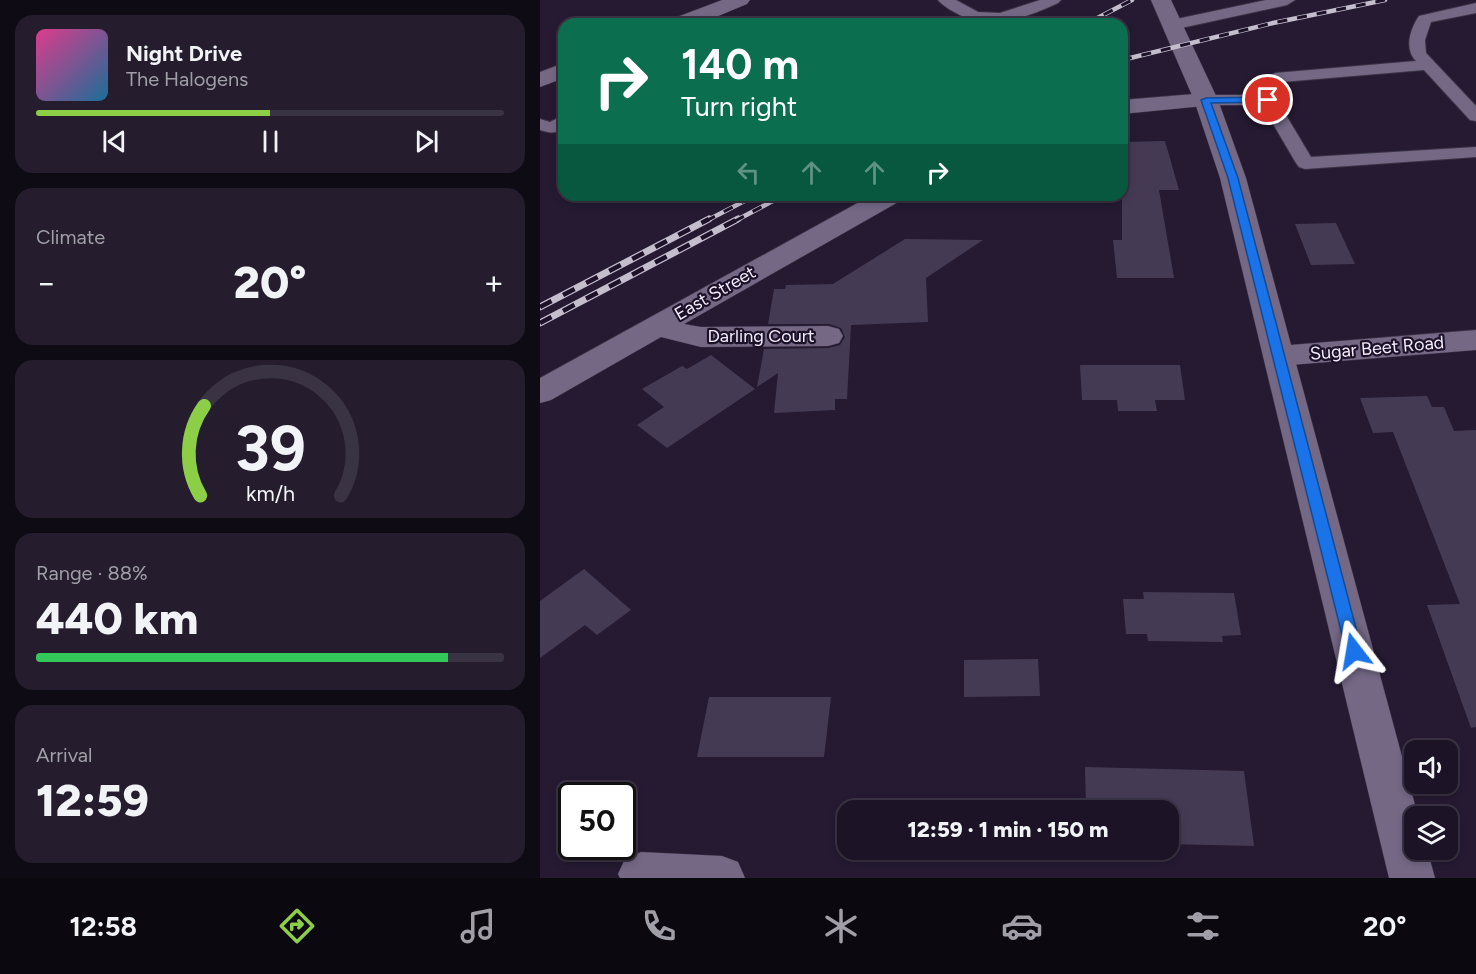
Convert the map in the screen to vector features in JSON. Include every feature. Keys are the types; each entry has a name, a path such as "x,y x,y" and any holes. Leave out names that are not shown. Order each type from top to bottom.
{"main road":[{"path":"695,18 740,0"},
{"path":"1161,0 1206,100 1233,178 1412,878"},
{"path":"540,80 558,72"},
{"path":"1128,106 1206,100"},
{"name":"East Street","path":"540,392 880,201"},
{"name":"Darling Court","path":"661,323 675,332 700,337 828,336"},
{"name":"Sugar Beet Road","path":"1278,356 1476,340"},
{"path":"641,873 722,878"}],"lane":[{"path":"946,0 985,18"},
{"path":"1006,18 1053,0"},
{"path":"1172,25 1287,0"},
{"path":"1476,8 1424,19 1417,40 1418,54 1476,116"},
{"path":"1429,65 1275,78 1268,100 1305,163 1476,153"},
{"path":"1206,100 1268,100"},
{"path":"540,124 552,128 558,124"}],"building":[{"path":"1165,141 1179,190 1159,190 1174,278 1117,278 1113,240 1122,240 1122,201 1128,201 1128,142"},
{"path":"1336,223 1355,264 1311,265 1295,224"},
{"path":"905,239 983,240 926,278 928,322 851,325 847,399 835,399 835,410 774,413 778,373 757,387 764,349 828,348 840,345 845,337 841,328 829,324 768,324 774,289 785,289 786,285 833,284"},
{"path":"711,355 755,389 667,448 637,425 664,407 642,389 682,366 687,369"},
{"path":"1080,365 1180,365 1185,400 1155,400 1157,411 1118,411 1117,400 1082,400"},
{"path":"1427,396 1432,407 1444,407 1454,431 1476,430 1476,727 1471,728 1427,605 1460,604 1393,432 1373,433 1360,398"},
{"path":"584,569 631,610 597,635 585,625 540,658 540,601"},
{"path":"1143,592 1234,593 1241,635 1222,636 1223,642 1148,641 1147,634 1126,634 1123,599 1144,599"},
{"path":"1038,659 1040,696 964,697 964,660"},
{"path":"709,697 831,697 824,757 697,757"},
{"path":"1085,767 1244,771 1254,846 1179,844 1179,800 1086,800"}],"railway":[{"path":"1098,18 1132,0"},
{"path":"1128,59 1273,23 1385,0"},
{"path":"706,221 744,201"},
{"path":"735,221 773,201"},
{"path":"540,307 709,219"},
{"path":"540,323 738,219"}],"route":[{"path":"1268,100 1206,100 1233,178 1354,651"}]}
